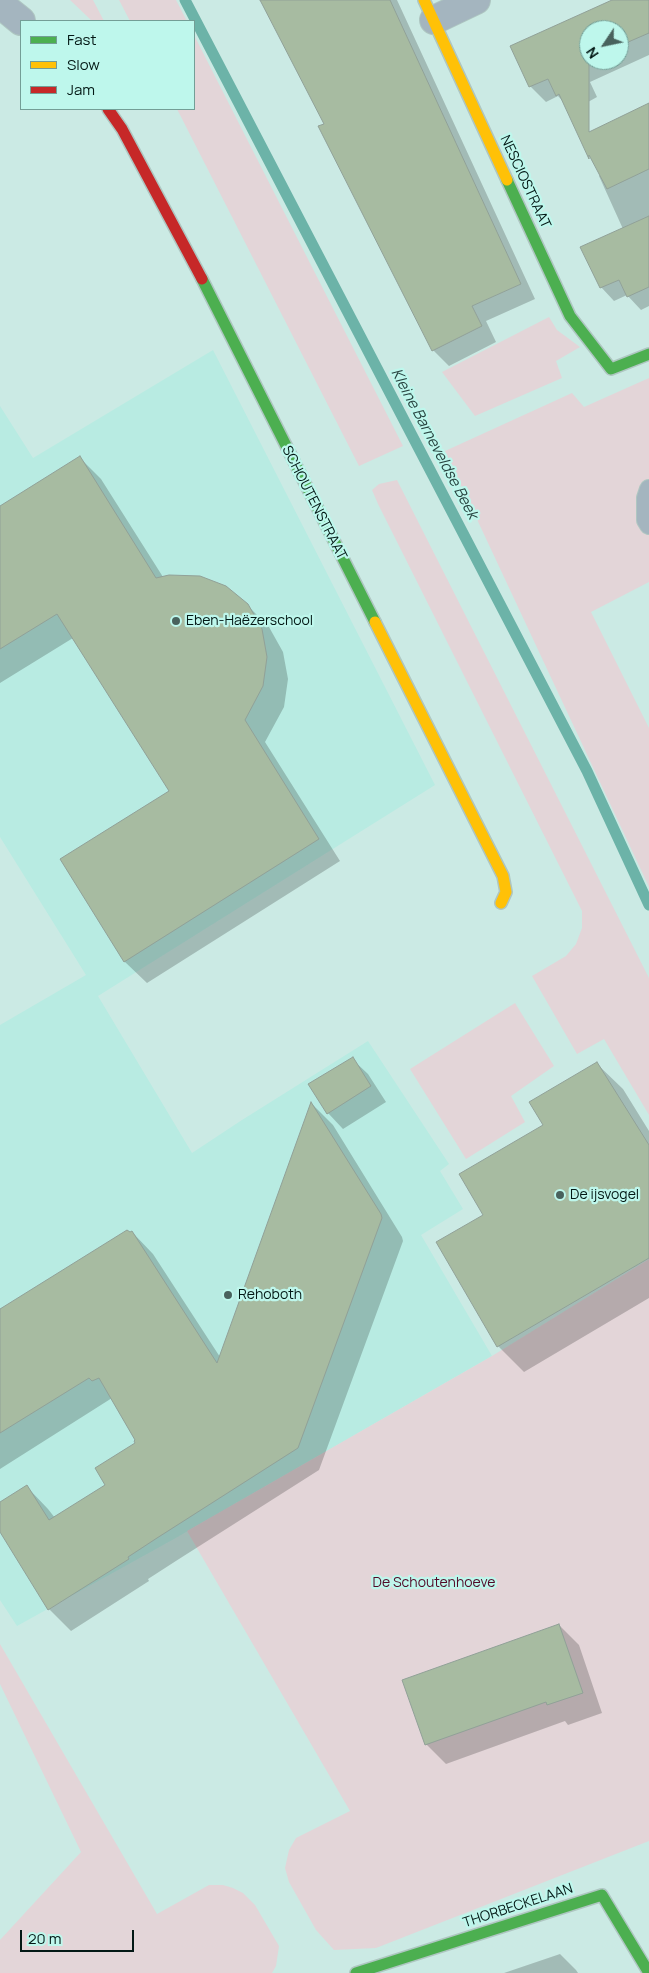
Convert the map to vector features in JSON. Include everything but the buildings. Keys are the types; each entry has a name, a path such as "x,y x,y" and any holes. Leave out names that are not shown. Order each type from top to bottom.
{"street":[{"path":"429,10 476,0"},
{"path":"0,4 20,20"},
{"name":"NESCIOSTRAAT","path":"429,10 570,316 611,369 648,358"},
{"name":"SCHOUTENSTRAAT","path":"109,110 122,129 176,228 502,876 506,892 501,903"},
{"name":"THORBECKELAAN","path":"356,1973 602,1895 649,1973"}],"lane":[{"path":"649,489 646,498 646,520 649,525"}],"shaded area":[{"path":"213,350 435,785 98,996 192,1153 368,1041 449,1164 440,1171 463,1209 421,1235 492,1356 174,1539 17,1626 0,1600 0,1025 86,975 0,837 0,406 33,458"}],"green space":[{"path":"70,0 93,0 103,20 91,20"},
{"path":"119,0 176,0 186,20 129,20"},
{"path":"195,37 403,446 359,466 178,110 195,110"},
{"path":"549,317 557,330 580,347 556,361 562,378 475,416 442,372"},
{"path":"649,378 649,582 591,612 649,728 649,887 445,451 572,393 584,407"},
{"path":"397,480 649,978 649,1115 604,1039 577,1054 532,976 566,956 576,944 582,928 582,911 378,504 372,490 379,484"},
{"path":"515,1003 554,1066 511,1096 525,1122 466,1159 410,1069"},
{"name":"De Schoutenhoeve","path":"649,1259 649,1841 376,1948 334,1950 316,1930 289,1882 285,1868 289,1850 296,1838 350,1811 187,1531 492,1356"},
{"path":"0,1644 157,1914 209,1885 223,1885 243,1893 255,1905 279,1946 276,1966 272,1973 0,1973 0,1940 81,1852 0,1684"}],"waterway":[{"name":"Kleine Barneveldse Beek","path":"185,0 587,771 649,905"}],"traffic: fast":[{"path":"507,180 570,316 611,369 649,354"},
{"path":"202,279 375,622"},
{"path":"356,1973 602,1895 649,1973"}],"traffic: slow":[{"path":"424,0 507,180"},
{"path":"375,622 503,876 506,892 501,903"}],"traffic: jam":[{"path":"109,110 122,129 202,279"}],"place":[{"name":"Eben-Haëzerschool","path":"176,621"},
{"name":"De ijsvogel","path":"560,1195"},
{"name":"Rehoboth","path":"228,1295"}]}
